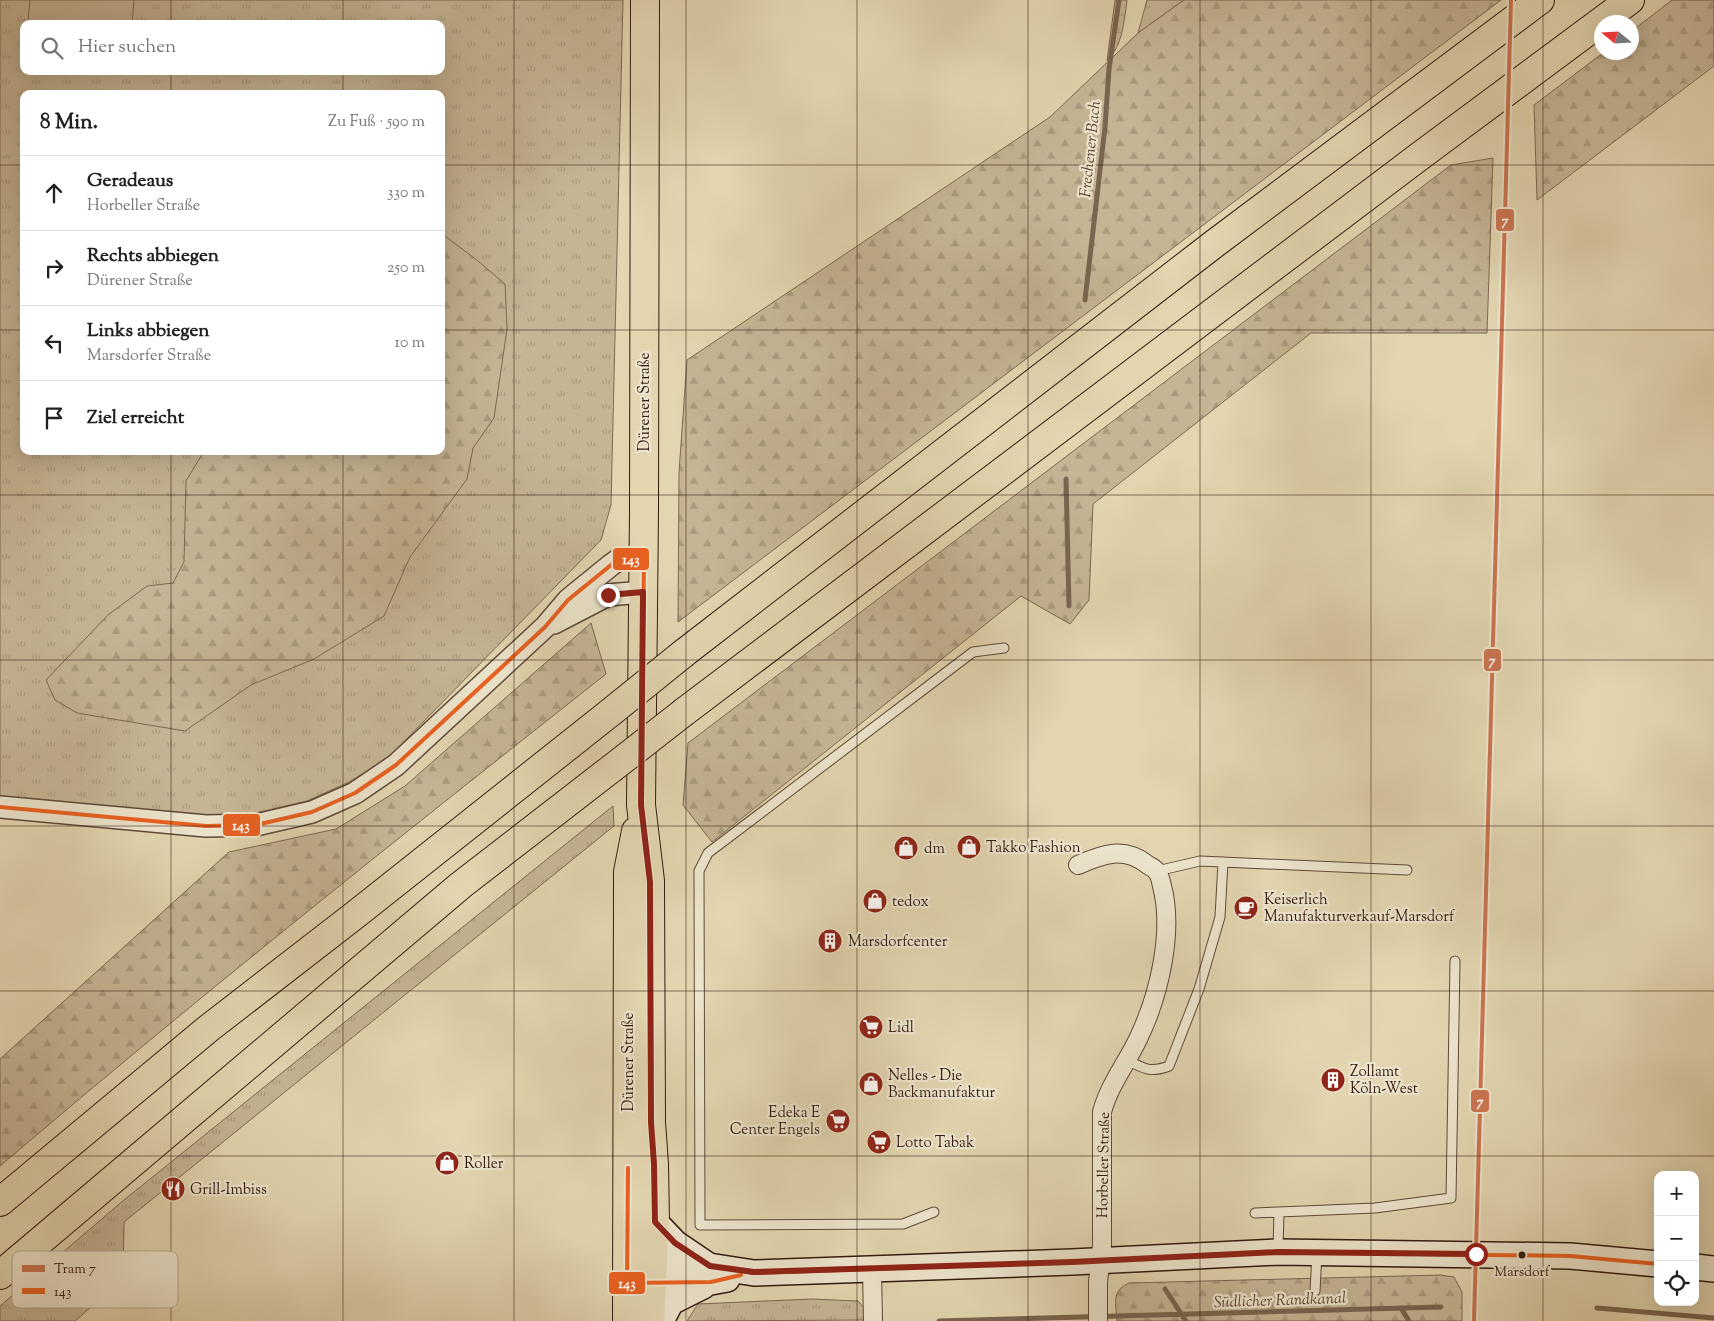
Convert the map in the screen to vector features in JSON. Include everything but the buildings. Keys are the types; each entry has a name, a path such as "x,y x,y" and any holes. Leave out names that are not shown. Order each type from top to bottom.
{"main road":[{"name":"Dürener Straße","path":"627,1321 655,1222 651,1122 650,882 641,805 644,559 645,0"},
{"path":"0,1202 209,1028 355,915 684,653 1214,244 1540,0"},
{"path":"28,1251 461,885 684,712 1420,156 1630,0"},
{"name":"Dürener Straße","path":"641,805 628,872 640,1273 650,1321"},
{"path":"655,1222 675,1243 710,1274"},
{"path":"640,1273 710,1274 1278,1252 1570,1256 1654,1264"},
{"path":"0,1275 12,1265"},
{"path":"1699,1267 1714,1269"},
{"path":"661,1321 671,1302 710,1274"}],"street":[{"path":"0,808 206,826 256,825 312,812 354,792 396,765 545,627 568,600 610,564 618,560 644,559"},
{"path":"545,627 608,595 643,592"},
{"path":"1078,865 1104,854 1122,853 1140,858 1157,871"},
{"name":"Horbeller Straße","path":"1098,1312 1098,1282 1101,1260 1102,1112 1106,1097 1139,1037 1156,992 1167,932 1165,897 1157,871"},
{"path":"872,1268 873,1317"}],"lane":[{"path":"934,1212 904,1224 700,1225 699,871 708,853 974,652 1004,648"},
{"path":"1157,871 1200,861 1407,870"},
{"path":"1127,1060 1141,1068 1156,1071 1170,1066 1199,989 1220,917 1223,862"},
{"path":"1254,1213 1375,1208 1451,1198 1455,961"},
{"path":"1278,1252 1279,1212"},
{"path":"1315,1291 1317,1252"}],"green space":[{"path":"0,0 623,0 611,505 601,540 386,760 349,782 307,801 251,814 201,815 0,798"},
{"path":"30,0 134,0 132,20 28,20"},
{"path":"1115,0 1127,0 1124,24 1120,40 1107,61"},
{"path":"1147,0 1184,0 1138,33"},
{"path":"1184,0 1501,0 678,622 679,472 687,360 1050,117 1138,33"},
{"path":"1672,0 1714,0 1714,66 1537,200 1534,105 1594,60 1639,60 1639,26"},
{"path":"1493,158 1487,333 1311,333 1093,504 1089,600 1070,624 1021,596 712,842 683,805 688,743 1451,165"},
{"path":"445,236 505,284 507,329 494,418 473,448 467,479 410,557 384,616 314,659 251,685 185,731 77,713 55,700 46,680 108,615 147,586 173,583 184,562 186,481 202,455 445,455"},
{"path":"591,623 606,674 225,979 0,1166 0,1059 229,852 336,829 405,786"},
{"path":"613,806 614,826 124,1222 123,1251 64,1251 124,1200"},
{"path":"1441,1275 1454,1277 1462,1292 1462,1321 1117,1321 1117,1294 1123,1286 1129,1283"},
{"path":"12,1296 12,1308 90,1308 75,1321 0,1321 0,1306"},
{"path":"812,1299 858,1301 865,1309 866,1320 687,1321 698,1304"}],"waterway":[{"name":"Frechener Bach","path":"1085,300 1105,127 1109,69 1119,0"},
{"name":"Frechener Bach","path":"1066,479 1069,606"},
{"name":"Frechener Bach","path":"1165,1289 1186,1321"},
{"name":"Südlicher Randkanal","path":"939,1321 1441,1307"},
{"name":"Frechener Bach","path":"1401,1308 1409,1321"},
{"name":"Südlicher Randkanal","path":"1597,1308 1714,1318"}],"tram line":[{"name":"7","path":"1474,1321 1511,0"}],"transit line":[{"name":"143","path":"0,807 206,826 256,825 312,812 355,793 396,765 545,627 568,600 611,565 618,560 644,559 641,805 650,881 651,1122 655,1222 675,1243 709,1266 754,1273 1072,1262 1278,1252 1570,1256 1654,1264"},
{"name":"143","path":"628,1168 627,1283 711,1282 741,1275"}],"place":[{"name":"Takko Fashion","path":"969,847"},
{"name":"dm","path":"906,848"},
{"name":"tedox","path":"875,901"},
{"name":"Keiserlich Manufakturverkauf-Marsdorf","path":"1246,908"},
{"name":"Marsdorfcenter","path":"830,941"},
{"name":"Lidl","path":"871,1027"},
{"name":"Zollamt Köln-West","path":"1333,1080"},
{"name":"Nelles - Die Backmanufaktur","path":"871,1084"},
{"name":"Edeka E Center Engels","path":"838,1121"},
{"name":"Lotto Tabak","path":"879,1142"},
{"name":"Roller","path":"447,1163"},
{"name":"Grill-Imbiss","path":"173,1189"},
{"name":"Marsdorf","path":"1522,1255"}],"route":[{"path":"608,595 643,592 641,805 650,882 651,1122 655,1222 675,1243 710,1266 754,1272 1072,1262 1278,1252 1476,1254"}]}
